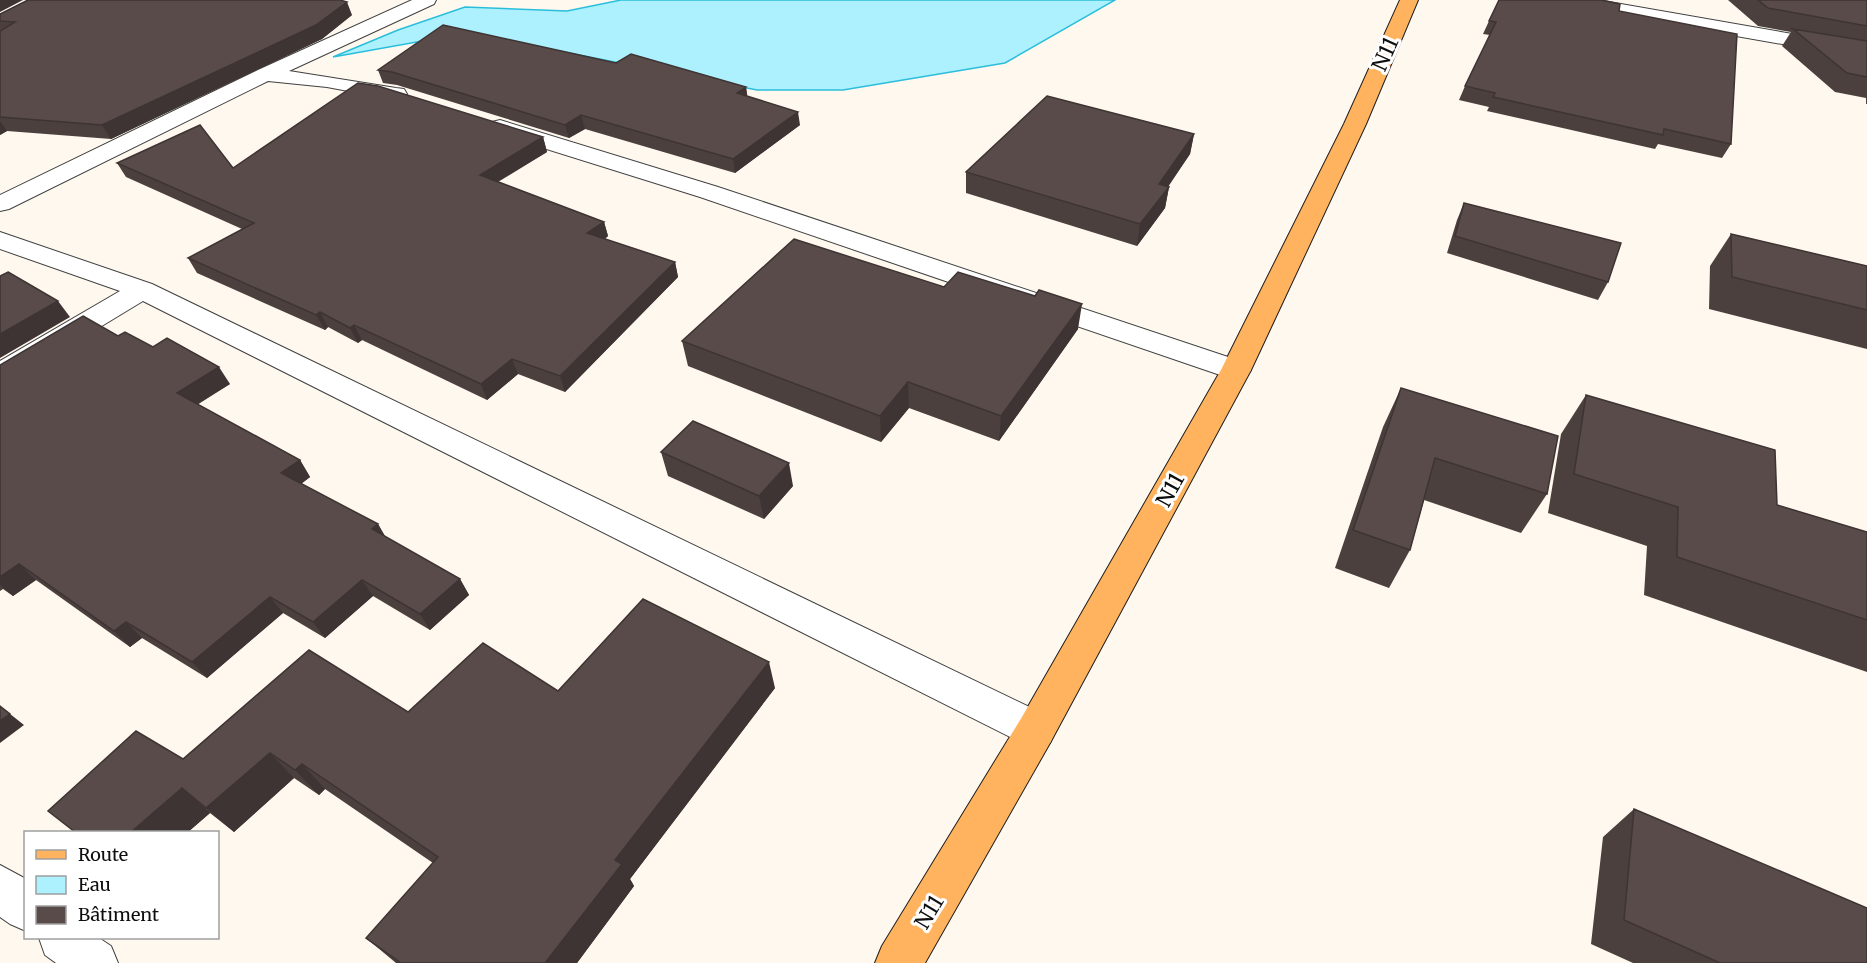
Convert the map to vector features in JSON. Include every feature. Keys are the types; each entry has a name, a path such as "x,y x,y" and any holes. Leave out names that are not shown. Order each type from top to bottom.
{"main road":[{"name":"N11","path":"898,963 1036,730 1236,370 1355,124 1409,0"}],"street":[{"path":"0,204 265,75 427,0"},
{"path":"1566,0 1867,53"},
{"path":"265,75 327,81 388,92 421,102"},
{"path":"477,120 709,192 1236,370"},
{"path":"0,240 142,290 1036,730"},
{"path":"0,374 142,290"},
{"path":"0,888 24,906"},
{"path":"63,939 94,963"}],"water":[{"path":"621,0 1115,0 1005,63 843,90 757,90 467,33 333,57 398,30 465,7 567,11"}],"building":[{"path":"28,0 340,0 347,2 316,25 102,125 0,117 0,31 15,22 0,21 0,14"},
{"path":"1499,0 1601,0 1620,4 1619,11 1737,34 1731,144 1664,129 1663,135 1493,97 1495,93 1465,86 1496,22 1489,21"},
{"path":"1758,0 1867,0 1867,26 1768,8"},
{"path":"443,25 616,63 631,54 746,87 737,93 798,112 733,159 581,115 565,125 392,72 378,70"},
{"path":"1793,29 1867,41 1867,77 1847,73"},
{"path":"358,83 378,86 543,137 480,175 604,222 587,233 675,262 560,376 512,359 481,384 354,325 350,328 320,312 316,315 188,258 254,223 117,163 200,125 233,168"},
{"path":"1047,96 1194,134 1159,184 1169,187 1140,224 966,172"},
{"path":"1464,203 1621,243 1608,282 1455,236"},
{"path":"1731,234 1867,266 1867,310 1732,277"},
{"path":"794,239 944,287 958,272 1035,296 1039,290 1082,304 1001,416 908,382 880,416 682,341"},
{"path":"8,272 58,301 0,334 0,276"},
{"path":"83,316 118,336 125,332 153,347 167,338 219,367 177,393 300,460 281,473 378,524 372,529 460,579 420,614 362,580 313,622 270,597 192,662 126,622 114,631 19,564 0,577 0,365"},
{"path":"1401,388 1558,436 1547,494 1435,458 1410,550 1353,530"},
{"path":"1586,395 1775,450 1777,505 1867,532 1867,620 1677,557 1678,507 1574,474"},
{"path":"693,421 789,463 759,496 661,452"},
{"path":"643,599 769,662 615,860 622,864 545,963 401,963 366,938 438,857 302,764 295,770 270,753 206,808 182,788 132,831 74,831 48,811 136,731 183,759 309,650 408,712 483,643 558,691"},
{"path":"0,706 10,714 0,721"},
{"path":"1634,809 1867,908 1867,963 1720,963 1624,920"}]}
